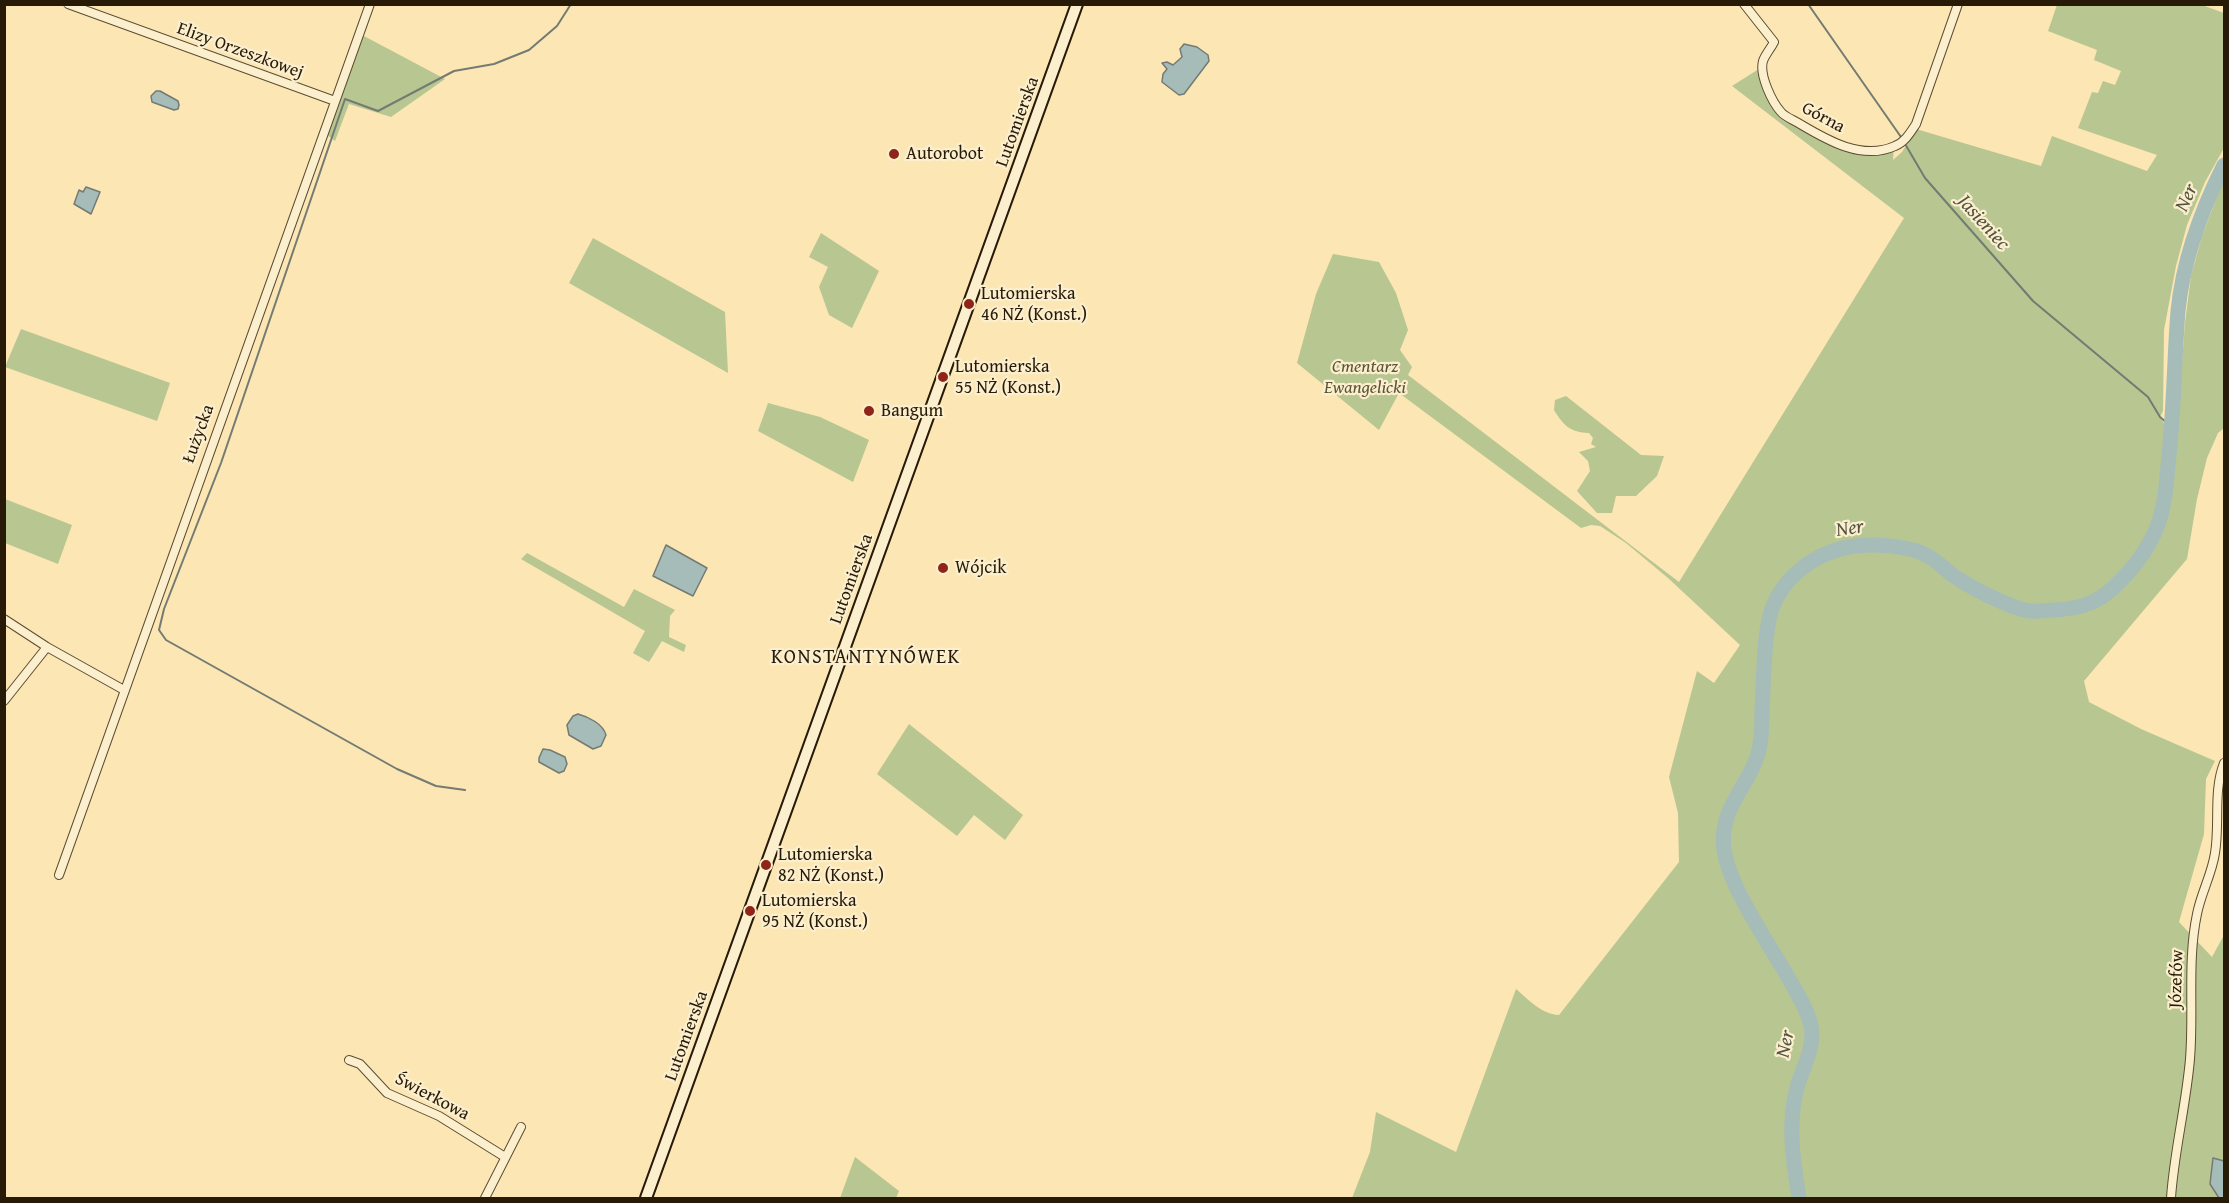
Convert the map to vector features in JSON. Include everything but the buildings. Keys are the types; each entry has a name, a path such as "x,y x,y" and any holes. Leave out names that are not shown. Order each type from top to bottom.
{"main road":[{"name":"Lutomierska","path":"646,1198 1077,4"}],"street":[{"name":"Elizy Orzeszkowej","path":"68,4 335,101"},
{"name":"Łużycka","path":"58,875 370,4"},
{"name":"Górna","path":"1744,4 1774,42 1763,60 1765,84 1781,112 1831,142 1859,150 1881,151 1904,141 1916,124 1958,4"},
{"path":"4,619 124,690"},
{"path":"4,701 48,647"},
{"name":"Józefów","path":"2171,1198 2190,1059 2193,937 2197,913 2214,857 2218,835 2219,777 2224,763"},
{"name":"Świerkowa","path":"349,1060 360,1065 387,1093 439,1116 505,1157"},
{"path":"485,1198 521,1127"}],"green space":[{"name":"Cmentarz Ewangelicki","path":"2057,5 2202,5 2224,13 2224,148 2205,182 2187,225 2176,266 2164,330 2163,411 2160,417 2176,442 2191,276 2202,236 2224,179 2224,428 2218,433 2207,458 2197,499 2187,559 2084,681 2089,702 2141,729 2215,761 2206,779 2204,834 2179,922 2212,957 2224,935 2224,1198 1352,1198 1370,1152 1376,1112 1456,1152 1516,989 1541,1009 1559,1015 1679,862 1678,813 1669,777 1697,671 1714,683 1740,645 1668,578 1626,543 1600,526 1591,525 1581,528 1399,393 1379,430 1297,363 1316,294 1333,254 1379,262 1396,293 1408,330 1400,350 1412,367 1408,375 1679,582 1904,218 1732,86 1762,67 1765,84 1781,112 1831,142 1859,150 1894,147 1893,160 1902,152 1916,129 2041,166 2052,136 2147,171 2157,155 2078,128 2092,92 2098,93 2103,81 2115,85 2121,71 2094,60 2097,50 2048,31"},
{"path":"362,35 445,79 391,117 349,104 335,141 327,135"},
{"path":"821,233 879,271 852,328 829,315 819,287 828,267 809,257"},
{"path":"593,238 725,312 728,373 569,283"},
{"path":"21,329 170,383 157,421 5,367"},
{"path":"1566,396 1641,455 1664,456 1657,476 1636,496 1616,496 1612,513 1597,513 1577,491 1590,471 1588,461 1579,452 1596,447 1591,444 1593,438 1589,433 1568,427 1554,410 1555,400"},
{"path":"768,403 820,417 869,440 853,482 758,431"},
{"path":"5,499 72,525 58,564 5,543"},
{"path":"527,553 624,607 634,589 675,610 670,616 669,637 686,645 684,652 662,641 649,662 633,653 645,631 521,559"},
{"path":"909,724 1023,815 1005,840 974,815 957,836 877,774"},
{"path":"855,1157 899,1191 896,1198 840,1198"}],"water":[{"path":"1184,44 1197,47 1208,55 1209,61 1184,94 1179,95 1162,82 1163,74 1167,69 1162,63 1167,62 1173,65 1182,57 1180,49"},
{"path":"156,91 178,101 178,109 174,110 152,102 151,96"},
{"path":"86,187 100,192 91,214 74,204 79,190 83,192"},
{"path":"666,545 707,568 693,596 653,576"},
{"path":"578,714 591,719 602,728 606,735 601,746 593,749 569,735 567,725 573,716"},
{"path":"543,749 565,757 567,764 564,771 559,773 539,762"},
{"path":"2213,1158 2224,1161 2224,1198 2219,1198 2210,1184"}],"waterway":[{"path":"465,790 436,786 397,769 166,640 159,630 164,609 221,463 345,99 378,111 454,71 494,64 529,50 557,26 571,4"},
{"name":"Jasieniec","path":"1808,4 1901,137 1925,178 2033,301 2148,397 2160,417 2173,428"},
{"name":"Ner","path":"1799,1198 1792,1148 1792,1122 1797,1087 1811,1043 1811,1026 1801,1000 1734,882 1724,849 1724,835 1730,810 1753,766 1759,749 1762,732 1766,638 1775,602 1790,579 1811,562 1836,550 1868,545 1900,547 1920,552 1983,593 2024,610 2061,609 2085,605 2106,594 2119,583 2145,550 2157,528 2162,511 2170,446 2180,292 2194,236 2224,165"}],"place":[{"name":"Autorobot","path":"894,154"},
{"name":"Lutomierska 46 NŻ (Konst.)","path":"969,304"},
{"name":"Lutomierska 55 NŻ (Konst.)","path":"943,377"},
{"name":"Bangum","path":"869,411"},
{"name":"Wójcik","path":"943,568"},
{"name":"Lutomierska 82 NŻ (Konst.)","path":"766,865"},
{"name":"Lutomierska 95 NŻ (Konst.)","path":"750,911"}],"district":[{"name":"KONSTANTYNÓWEK","path":"866,658"}]}
